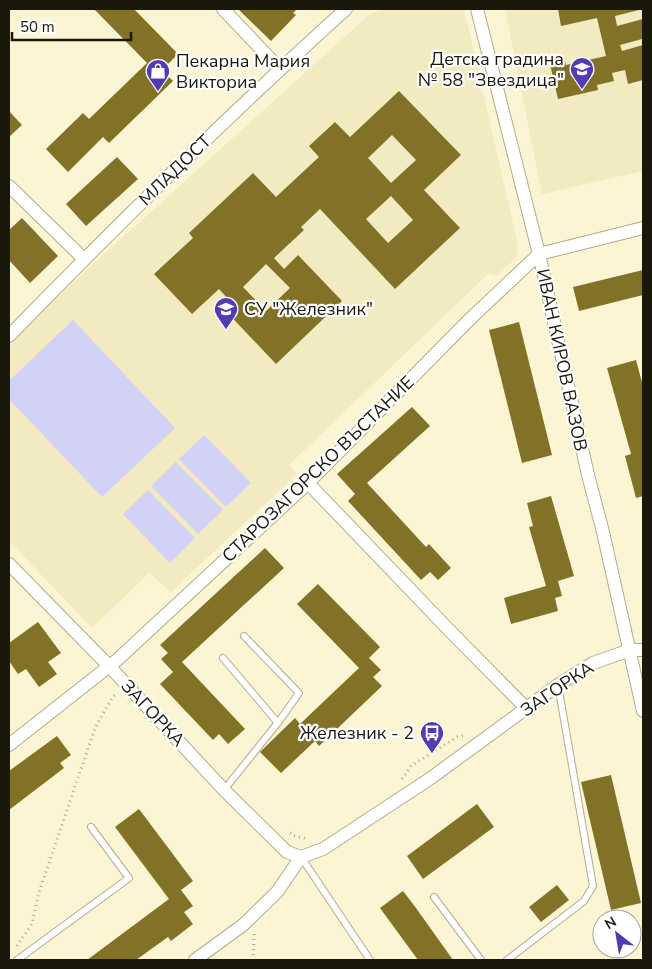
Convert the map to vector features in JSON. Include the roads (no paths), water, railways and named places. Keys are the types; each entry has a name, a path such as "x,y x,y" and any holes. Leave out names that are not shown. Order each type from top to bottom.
{"street":[{"path":"223,9 280,69"},
{"name":"МЛАДОСТ","path":"9,336 84,259 280,69 346,9"},
{"name":"ИВАН КИРОВ ВАЗОВ","path":"477,9 539,254 643,711"},
{"path":"9,186 84,259"},
{"name":"СТАРОЗАГОРСКО ВЪСТАНИЕ","path":"9,745 110,667 308,483 470,319 539,254 643,228"},
{"path":"308,483 527,709"},
{"name":"ЗАГОРКА","path":"9,564 110,667 224,790 287,852 301,857 323,849 423,783 558,685 593,663 630,650 643,650"},
{"path":"195,960 243,925 277,892 301,857"}],"lane":[{"path":"224,790 278,723 299,693 244,636"},
{"path":"223,658 278,723"},
{"path":"507,960 584,901 594,886 558,685"},
{"path":"17,960 129,878 90,827"},
{"path":"301,857 370,960"},
{"path":"434,897 482,960"}],"place":[{"name":"Детска градина № 58 \"Звездица\"","path":"582,90"},
{"name":"Пекарна Мария Викториа","path":"158,92"},
{"name":"СУ \"Железник\"","path":"226,330"},
{"name":"Железник - 2","path":"432,754"}]}
